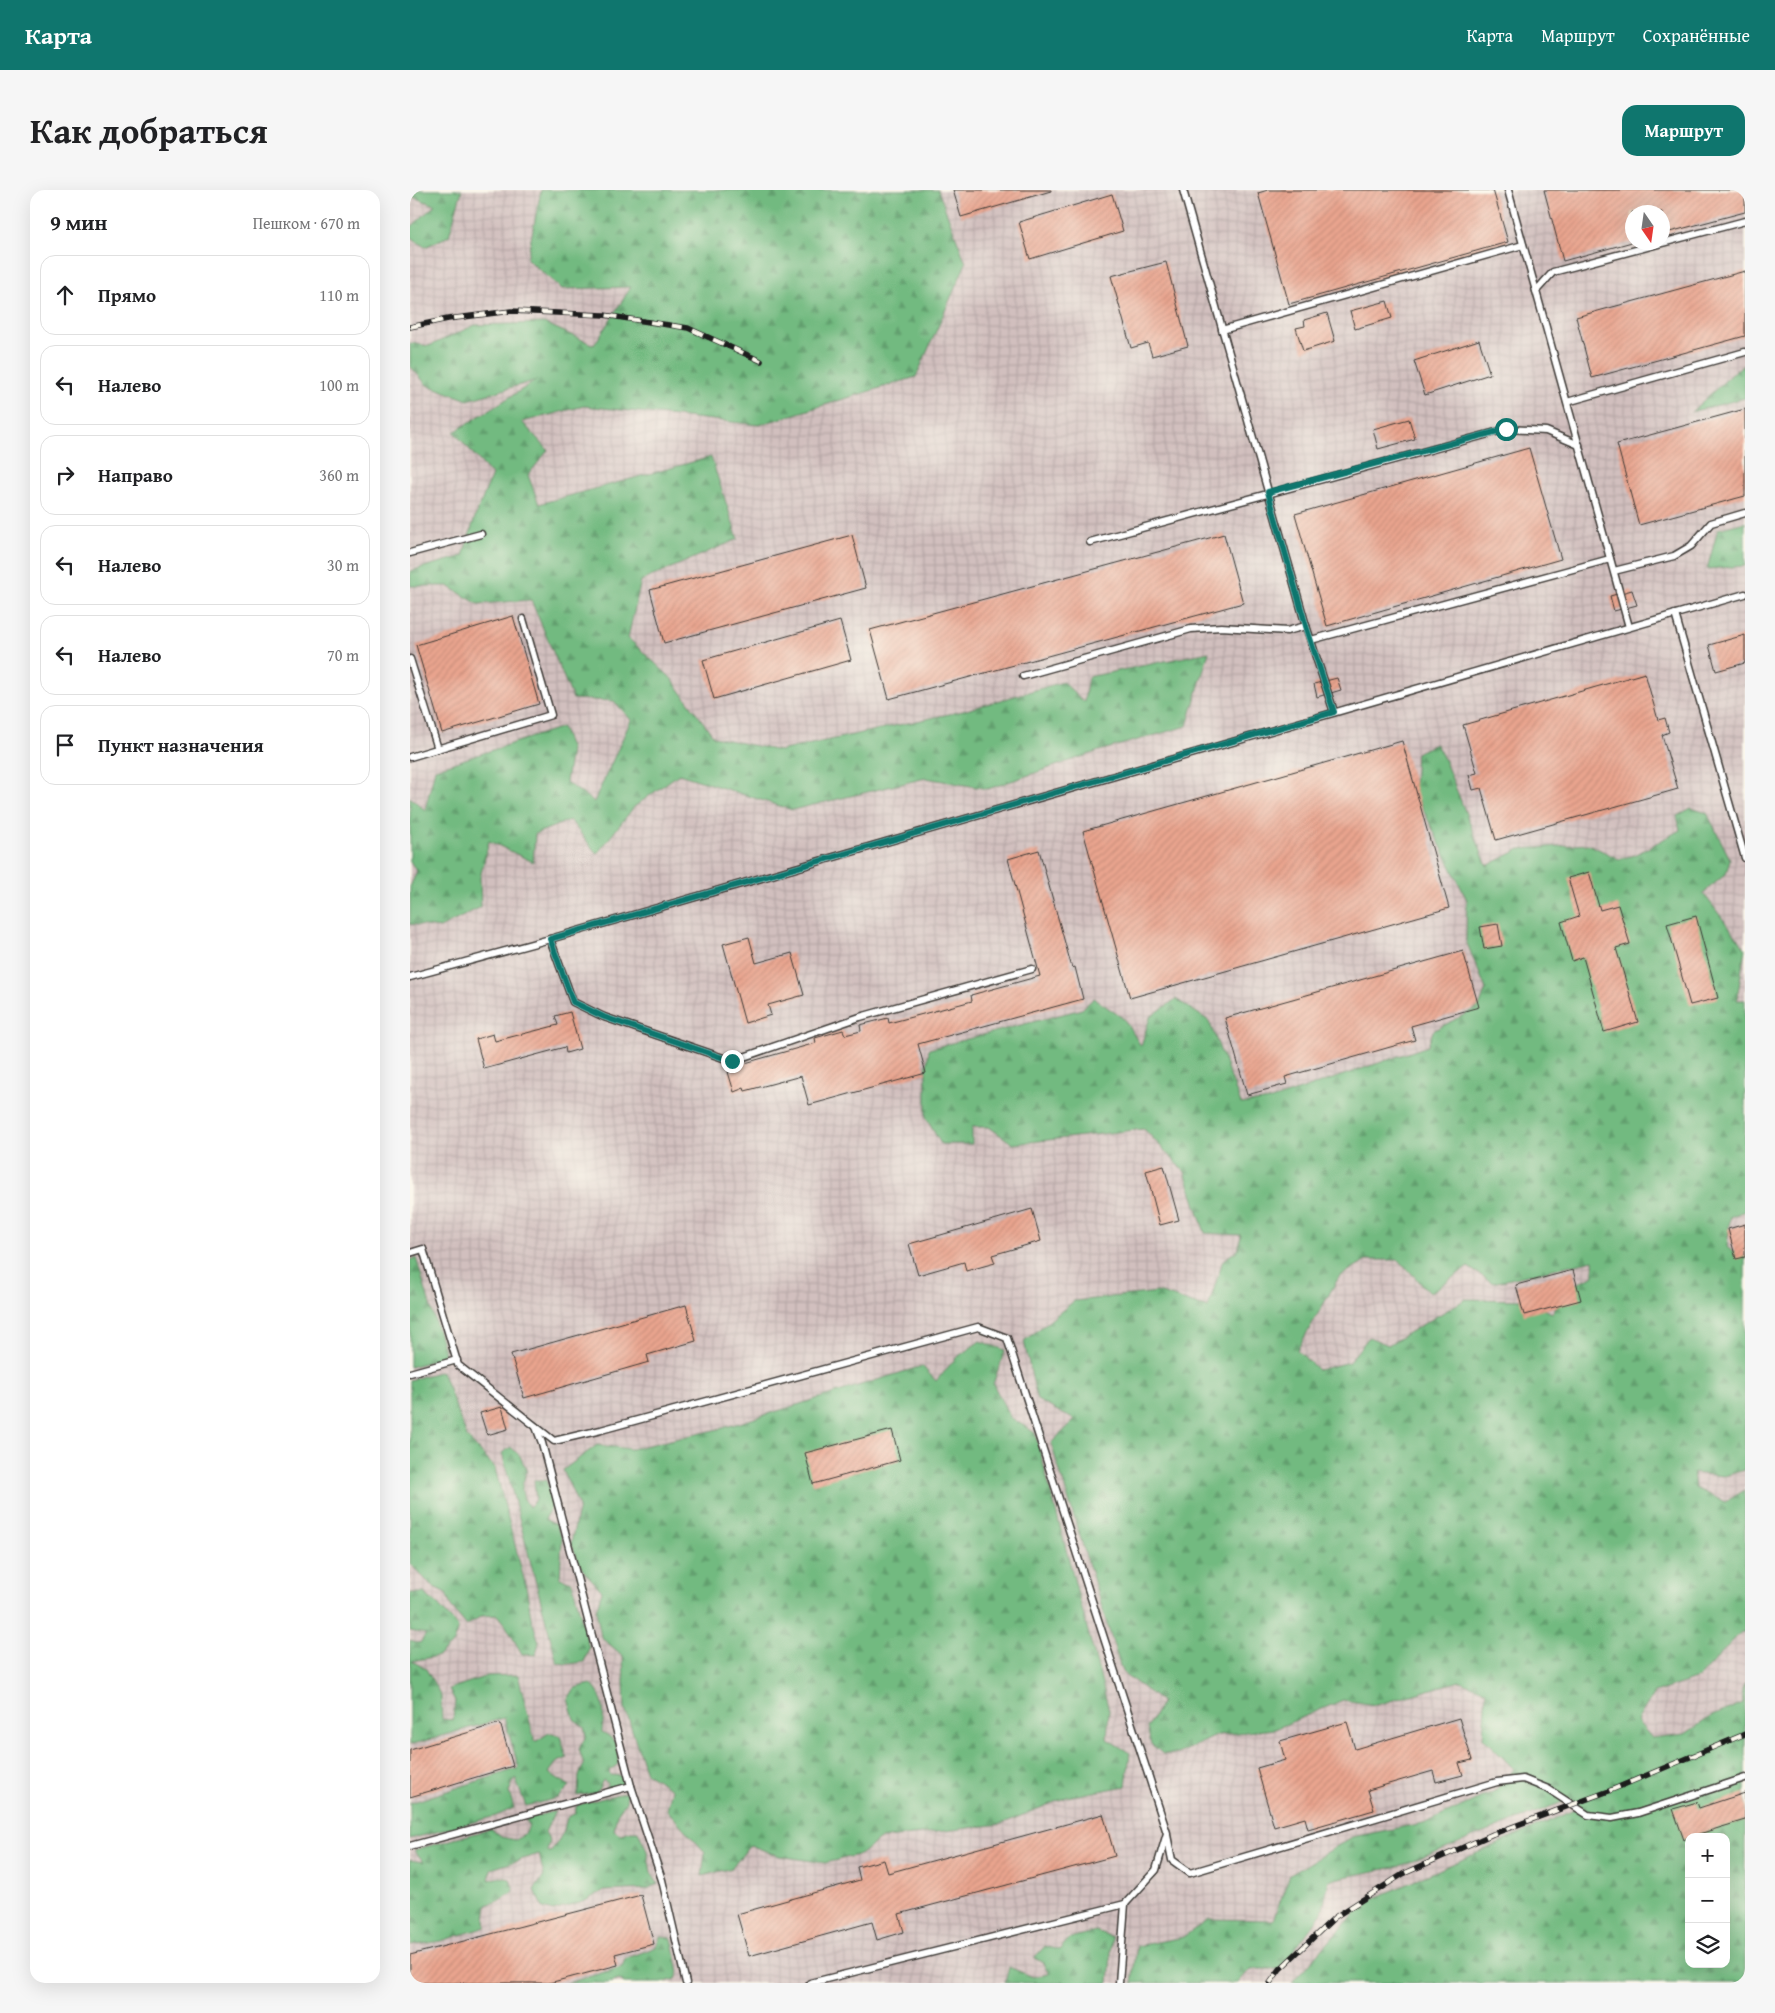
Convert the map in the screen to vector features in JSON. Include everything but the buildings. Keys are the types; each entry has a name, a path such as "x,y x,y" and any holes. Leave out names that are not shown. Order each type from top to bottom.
{"lane":[{"path":"1182,190 1306,626 1334,712"},
{"path":"1508,190 1629,627"},
{"path":"1536,291 1553,272 1745,221"},
{"path":"1222,330 1523,245"},
{"path":"1567,402 1745,352"},
{"path":"1090,542 1268,492 1506,429 1546,431 1579,445"},
{"path":"1614,571 1674,556 1691,546 1711,523 1745,514"},
{"path":"410,553 481,534"},
{"path":"1311,640 1610,559"},
{"path":"410,977 550,939 1745,594"},
{"path":"1675,614 1745,858"},
{"path":"410,757 551,715 523,618"},
{"path":"1023,676 1191,629 1221,627 1287,631 1306,626"},
{"path":"410,659 438,748"},
{"path":"550,939 573,1002 604,1017 732,1061 860,1017 1032,969"},
{"path":"410,1253 424,1249 458,1365 554,1441 601,1430 978,1327 1007,1338 1167,1833 1172,1860 1190,1873 1496,1782 1523,1779 1548,1789 1588,1815 1612,1818 1638,1812 1745,1778"},
{"path":"410,1373 457,1360"},
{"path":"535,1426 542,1443 631,1786 662,1880 686,1983"},
{"path":"410,1846 631,1786"},
{"path":"810,1983 1125,1904 1156,1870 1167,1833"},
{"path":"1119,1983 1125,1904"}],"shaded area":[{"path":"410,190 1745,190 1745,1983 410,1983"}],"green space":[{"path":"410,190 462,190 449,236 425,247 410,237 410,228 435,205 410,196"},
{"path":"541,190 938,190 966,263 916,377 759,425 584,406 522,422 548,450 528,475 539,504 711,457 738,539 641,581 628,638 671,678 714,737 779,751 963,711 1063,682 1084,702 1088,677 1209,652 1187,726 1099,751 988,789 926,778 792,810 679,774 634,807 597,854 570,820 535,834 533,862 489,841 480,878 481,907 440,928 410,924 410,887 417,871 410,862 410,797 425,810 435,769 562,727 571,750 566,782 594,802 631,720 614,701 573,699 531,600 478,604 448,586 410,586 410,571 463,556 475,517 492,475 454,432 537,380 468,400 427,385 410,366 410,343 429,346 475,325 544,323 594,345 631,287 562,289 527,259"},
{"path":"1745,365 1745,398 1691,412 1740,367"},
{"path":"1745,522 1745,566 1707,569 1718,529"},
{"path":"1436,744 1444,759 1487,866 1520,849 1588,844 1619,859 1635,855 1680,830 1677,816 1691,808 1707,813 1730,859 1726,874 1703,893 1745,948 1737,1000 1745,1000 1745,1211 1730,1217 1727,1247 1739,1257 1745,1255 1745,1470 1724,1476 1693,1473 1695,1488 1725,1502 1745,1490 1745,1632 1741,1632 1698,1678 1654,1693 1637,1721 1652,1738 1685,1734 1712,1716 1743,1703 1742,1689 1745,1683 1745,1983 1292,1983 1364,1903 1581,1807 1570,1799 1400,1866 1329,1880 1322,1913 1280,1969 1250,1969 1238,1983 1132,1983 1137,1946 1183,1937 1209,1919 1273,1920 1290,1875 1352,1837 1428,1822 1495,1791 1514,1769 1483,1738 1486,1691 1460,1681 1376,1705 1343,1700 1275,1729 1218,1735 1178,1754 1163,1754 1151,1744 1147,1728 1162,1702 1122,1672 1051,1443 1075,1420 1037,1400 1024,1341 1074,1301 1158,1292 1208,1308 1223,1260 1238,1250 1241,1235 1205,1233 1185,1172 1144,1129 1013,1144 989,1127 972,1127 972,1144 941,1144 926,1118 926,1073 929,1049 1082,1009 1094,998 1124,1019 1141,1046 1150,1017 1176,999 1209,1021 1241,1104 1271,1100 1428,1046 1433,1031 1479,1007 1486,989 1466,941 1467,900 1414,791 1416,753","holes":["1366,1260 1399,1260 1430,1293 1468,1267 1493,1283 1593,1260 1594,1275 1568,1288 1552,1313 1526,1300 1466,1299 1388,1345 1369,1337 1349,1362 1318,1370 1297,1350 1339,1277"]},
{"path":"416,1258 445,1354 439,1359 410,1367 410,1260"},
{"path":"980,1341 1005,1350 993,1384 1010,1417 1035,1433 1109,1710 1107,1739 1130,1753 1126,1786 1067,1797 1001,1824 880,1839 861,1854 825,1863 779,1856 750,1845 732,1868 702,1876 705,1852 667,1810 672,1789 646,1773 625,1708 623,1656 601,1637 596,1610 602,1591 582,1569 571,1543 579,1507 563,1470 597,1445 631,1449 723,1428 922,1366 936,1381 956,1358"},
{"path":"442,1371 467,1437 495,1468 527,1591 531,1617 539,1642 536,1655 522,1654 506,1626 497,1615 481,1616 467,1626 451,1607 446,1593 432,1586 410,1564 410,1380"},
{"path":"511,1447 520,1456 527,1471 523,1481 522,1493 529,1507 536,1500 534,1480 546,1480 554,1503 545,1519 556,1525 562,1538 560,1578 572,1582 589,1648 584,1662 557,1663 502,1453"},
{"path":"410,1593 424,1593 458,1627 454,1643 438,1656 412,1661 426,1669 441,1696 442,1719 453,1720 455,1701 449,1689 487,1676 518,1675 535,1742 549,1733 560,1736 567,1758 556,1763 549,1773 570,1786 558,1798 526,1806 515,1778 509,1792 514,1808 496,1816 410,1839 410,1803 519,1768 504,1718 410,1745 410,1640 420,1643 426,1634 410,1631"},
{"path":"591,1684 602,1700 602,1732 614,1741 617,1749 618,1764 609,1771 610,1775 623,1776 623,1784 605,1789 608,1783 603,1780 597,1792 577,1796 579,1777 584,1765 579,1749 586,1736 584,1727 574,1719 568,1699 575,1688"},
{"path":"627,1792 626,1802 617,1814 614,1830 620,1834 638,1831 647,1851 651,1872 658,1884 647,1889 603,1891 583,1902 553,1911 543,1908 534,1890 544,1876 539,1854 491,1869 489,1880 501,1877 510,1879 514,1891 501,1900 487,1905 486,1927 441,1941 410,1946 410,1925 414,1919 410,1908 410,1860 424,1862 414,1850 491,1829 501,1837 516,1840 525,1834 529,1825 525,1819 555,1811 545,1832 550,1841 547,1851 551,1852 563,1833 567,1818 575,1813 577,1805"},
{"path":"1096,1931 1112,1937 1109,1983 1005,1983 1009,1967 1033,1977 1049,1974 1043,1963 1034,1958 1045,1946 1059,1950 1070,1938"},
{"path":"660,1937 672,1938 679,1972 676,1979 662,1983 624,1983 620,1980 608,1983 567,1983 622,1967 625,1959 656,1947"}],"railway":[{"path":"410,327 448,319 511,311 604,315 688,328 761,361"},
{"path":"1270,1983 1280,1969 1335,1917 1403,1874 1493,1834 1609,1791 1745,1734"}],"route":[{"path":"732,1061 604,1017 573,1002 550,939 1334,712 1326,681 1306,626 1268,492 1506,429"}]}
